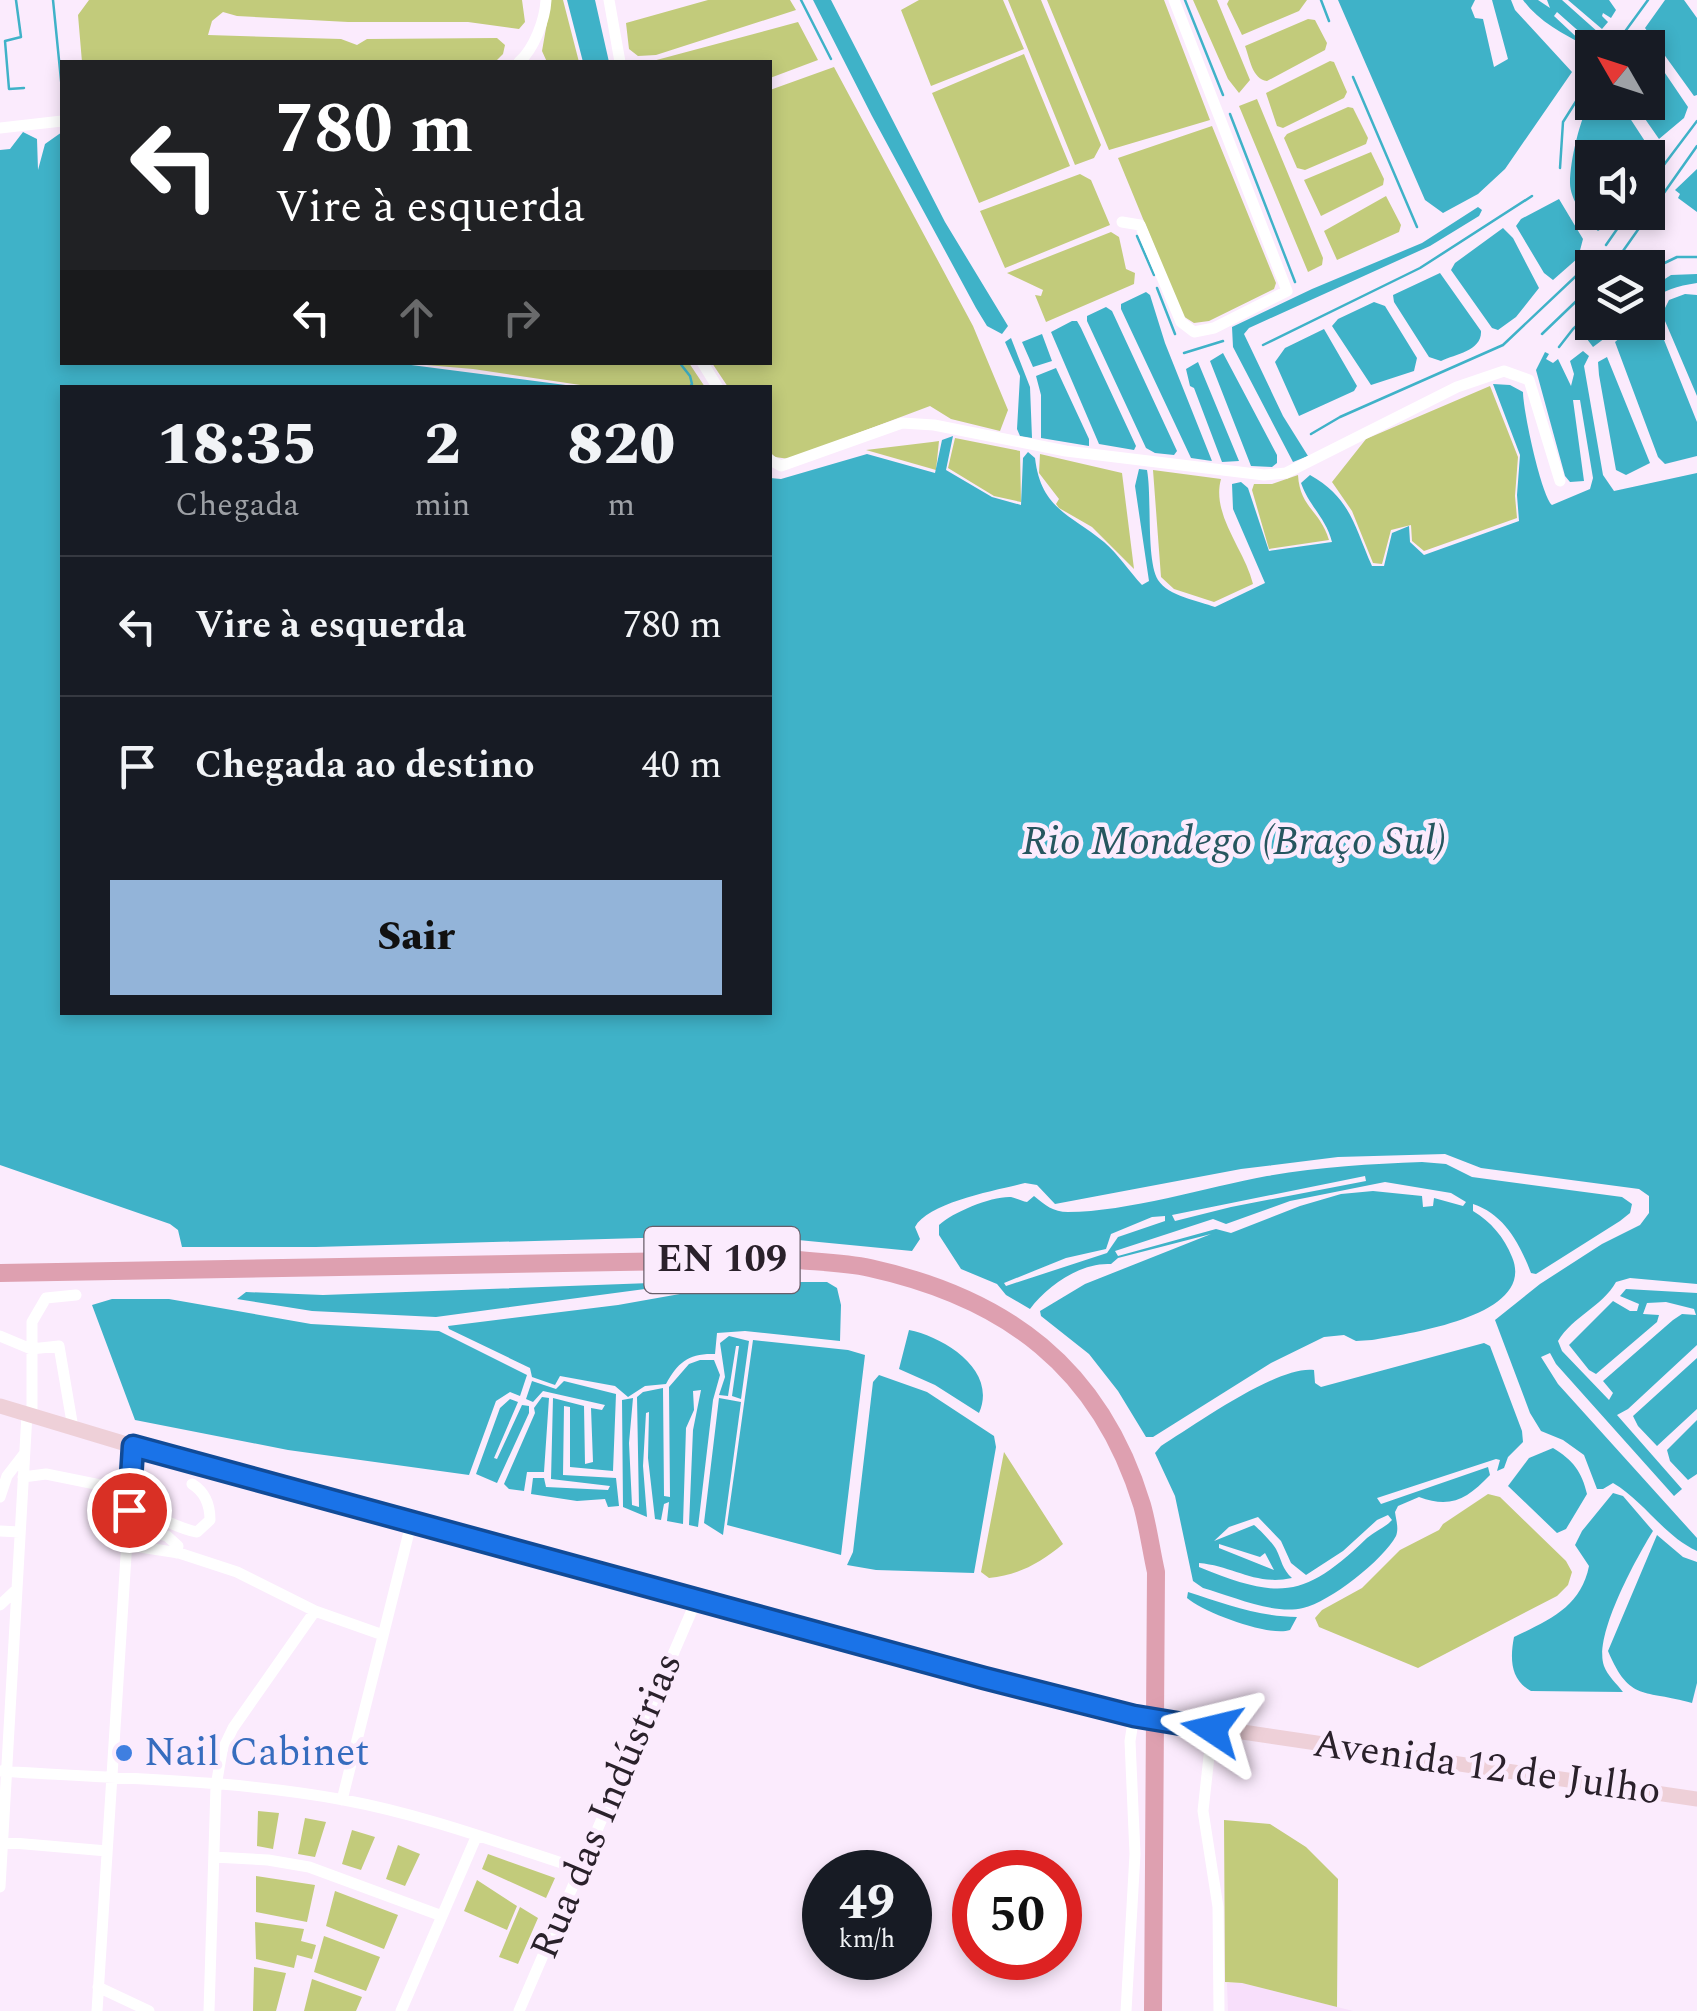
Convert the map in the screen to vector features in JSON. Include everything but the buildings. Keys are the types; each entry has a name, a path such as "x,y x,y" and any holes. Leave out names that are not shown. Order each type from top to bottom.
{"main road":[{"name":"EN 109","path":"0,1273 787,1259 866,1267 926,1282 976,1301 1026,1331 1068,1372 1109,1427 1142,1504 1156,1572 1153,2011"},
{"name":"Avenida 12 de Julho","path":"0,1406 696,1601 1134,1716 1697,1799"}],"street":[{"path":"522,60 528,56 546,0"},
{"path":"609,0 620,60"},
{"path":"1122,222 1140,225 1180,322 1194,332 1214,328 1286,291 1174,0"},
{"path":"0,128 60,122"},
{"path":"772,461 780,466 902,423 934,425 1066,451 1264,475 1286,473 1457,387 1504,372 1529,380 1560,481"},
{"path":"0,1886 3,1771 32,1322 46,1298 76,1296"},
{"path":"0,1336 31,1349 59,1346 73,1428"},
{"path":"96,2011 133,1446"},
{"path":"0,1497 7,1476 24,1453"},
{"path":"23,1477 46,1474 130,1491"},
{"path":"129,1510 148,1512 197,1532 210,1516 206,1498 192,1484"},
{"path":"342,1800 412,1520"},
{"path":"128,1526 172,1538 177,1552"},
{"path":"0,1532 20,1532"},
{"path":"127,1545 177,1552 237,1572 314,1611 383,1635"},
{"path":"0,1605 16,1590"},
{"name":"Rua das Indústrias","path":"519,2011 696,1601"},
{"path":"208,2011 216,1786 222,1751 233,1728 314,1611"},
{"path":"1126,2011 1135,1854 1130,1740 1134,1716"},
{"path":"1212,1729 1203,1811 1218,1907 1219,2011"},
{"path":"3,1771 277,1790 342,1800 395,1811 580,1868"},
{"path":"401,2011 477,1836"},
{"path":"2,1842 107,1852"},
{"path":"214,1857 309,1867 442,1916"},
{"path":"98,1987 149,2011"}],"shaded area":[{"path":"1227,1983 1242,1983 1353,2011 1228,2011"}],"green space":[{"path":"89,0 522,0 525,22 519,29 468,22 348,22 223,12 212,21 208,35 341,39 357,45 367,39 497,38 505,45 497,60 82,60 78,15"},
{"path":"551,0 563,0 578,60 546,60 542,51"},
{"path":"708,0 790,0 796,10 656,55 638,56 629,49 626,23"},
{"path":"919,0 1003,0 1024,49 931,86 901,10"},
{"path":"1008,0 1041,0 1101,145 1094,158 1075,165"},
{"path":"1047,0 1164,0 1210,120 1109,150"},
{"path":"1193,0 1217,0 1250,80 1239,93 1228,79"},
{"path":"1229,0 1307,0 1299,11 1242,35 1227,4"},
{"path":"1308,19 1315,20 1327,43 1325,50 1267,81 1258,77 1245,46"},
{"path":"798,22 818,60 772,77 772,60 656,60"},
{"path":"1024,54 1070,166 979,203 932,93"},
{"path":"1334,62 1347,92 1344,98 1283,128 1277,126 1266,93"},
{"path":"834,67 973,326 1008,410 1000,431 951,419 930,406 789,459 772,454 772,385 727,385 713,365 772,365 772,89"},
{"path":"1257,99 1323,258 1322,265 1308,272 1239,106"},
{"path":"1353,108 1368,138 1366,144 1305,170 1297,168 1284,138 1287,134"},
{"path":"1212,126 1276,283 1274,289 1209,321 1194,323 1183,316 1118,158"},
{"path":"1371,152 1383,185 1321,216 1304,180"},
{"path":"1080,174 1091,180 1110,225 1005,268 980,211"},
{"path":"1386,196 1401,225 1399,232 1337,260 1324,231"},
{"path":"1111,232 1119,237 1126,269 1135,273 1134,284 1046,322 1035,295 1041,296 1043,290 1007,273"},
{"path":"426,365 690,365 704,385 581,385"},
{"path":"1490,386 1518,457 1517,518 1424,551 1412,541 1411,525 1391,530 1382,564 1373,563 1352,511 1332,482 1366,439"},
{"path":"955,438 1020,451 1021,502 994,496 948,468"},
{"path":"939,441 936,470 866,450 932,442"},
{"path":"1040,454 1122,473 1134,569 1092,527 1059,508 1059,499 1039,473"},
{"path":"1153,470 1221,479 1221,506 1253,584 1214,602 1174,589 1161,577"},
{"path":"1298,475 1302,495 1329,540 1269,549 1252,490 1254,484 1272,484"},
{"path":"1004,1452 1063,1544 1029,1567 989,1578 981,1572"},
{"path":"1488,1494 1500,1497 1566,1561 1572,1572 1568,1585 1557,1596 1418,1668 1319,1627 1315,1618 1322,1610 1362,1588 1400,1550 1439,1530"},
{"path":"258,1811 279,1813 273,1849 257,1846"},
{"path":"305,1818 326,1822 315,1857 298,1854"},
{"path":"1224,1820 1270,1824 1306,1847 1338,1879 1337,2007 1225,1982"},
{"path":"352,1830 375,1837 361,1870 342,1864"},
{"path":"398,1845 420,1854 405,1886 386,1879"},
{"path":"488,1854 555,1878 546,1898 482,1869"},
{"path":"256,1876 315,1885 307,1922 256,1912"},
{"path":"477,1880 517,1906 507,1930 464,1911"},
{"path":"335,1891 398,1915 384,1949 326,1926"},
{"path":"520,1907 538,1918 518,1964 499,1957"},
{"path":"255,1922 304,1929 301,1941 316,1945 312,1959 297,1955 294,1968 256,1959"},
{"path":"324,1936 380,1957 366,1991 314,1972"},
{"path":"254,1967 286,1973 276,2011 253,2011"},
{"path":"312,1979 362,1997 356,2011 304,2011"}],"water":[{"path":"567,0 595,0 609,60 582,60"},
{"path":"813,0 831,0 945,222 1008,326 1002,334 987,326 976,308"},
{"path":"1338,0 1475,0 1471,8 1475,18 1483,19 1494,67 1508,59 1492,0 1511,0 1515,10 1572,72 1505,169 1478,194 1443,213 1425,200"},
{"path":"1523,0 1538,0 1550,8 1547,0 1562,0 1596,30 1577,30 1557,12 1554,16 1575,40"},
{"path":"1568,0 1609,0 1616,10 1611,18 1603,13 1608,22 1602,29"},
{"path":"1665,0 1684,0 1697,18 1697,95 1665,56 1665,30 1645,28"},
{"path":"1665,73 1688,107 1684,118 1659,139 1646,120 1665,120"},
{"path":"1583,120 1631,120 1644,140 1576,140"},
{"name":"Rio Mondego (Braço Sul)","path":"23,132 37,139 38,170 45,144 60,133 60,365 411,365 566,385 60,385 60,1015 772,1015 772,478 781,479 867,454 935,473 942,440 953,436 946,470 992,497 1021,505 1023,458 1028,452 1035,458 1038,475 1051,500 1109,547 1142,585 1149,581 1135,486 1139,469 1147,470 1152,558 1158,580 1176,594 1215,607 1265,583 1233,509 1232,484 1241,482 1248,488 1269,551 1332,542 1301,483 1310,475 1343,503 1372,566 1384,566 1392,533 1409,526 1410,542 1424,555 1519,521 1520,455 1493,384 1510,385 1523,392 1538,469 1552,505 1590,489 1593,478 1580,400 1573,400 1584,481 1570,482 1565,476 1536,370 1545,352 1549,354 1546,359 1553,363 1558,359 1571,386 1574,374 1570,361 1583,351 1589,356 1584,366 1603,475 1614,491 1697,473 1697,1284 1630,1278 1616,1282 1558,1341 1562,1351 1609,1400 1613,1393 1603,1381 1673,1320 1682,1314 1696,1315 1694,1309 1666,1302 1647,1303 1643,1314 1659,1315 1657,1322 1596,1374 1569,1345 1613,1301 1637,1311 1639,1304 1620,1296 1626,1289 1697,1293 1697,1345 1617,1415 1682,1489 1674,1496 1550,1353 1541,1357 1558,1384 1697,1538 1697,1551 1674,1537 1613,1483 1597,1489 1584,1455 1541,1431 1530,1413 1495,1320 1540,1284 1640,1225 1649,1213 1649,1196 1639,1189 1481,1168 1445,1154 1338,1157 1241,1169 1055,1204 1037,1185 1025,1183 965,1198 922,1218 915,1227 920,1239 912,1251 747,1235 182,1247 178,1230 170,1224 0,1165 0,150 10,149"},
{"path":"1575,145 1575,200 1570,183"},
{"path":"1697,169 1697,212 1678,198 1680,194 1675,190"},
{"path":"1559,199 1583,239 1580,250 1575,250 1575,261 1553,280 1544,273 1516,226 1521,219"},
{"path":"1478,207 1482,210 1479,216 1430,246 1249,328 1244,334 1283,416 1308,456 1293,462 1233,347 1232,327 1422,243"},
{"path":"1503,228 1513,238 1539,288 1516,317 1498,330 1492,328 1451,270"},
{"path":"1440,273 1481,331 1473,347 1441,361 1429,357 1393,295"},
{"path":"1697,274 1697,283 1665,292 1665,279"},
{"path":"1146,292 1212,461 1191,458 1121,309 1121,304"},
{"path":"1685,294 1697,295 1697,396 1665,321 1669,300"},
{"path":"1374,302 1385,306 1417,358 1414,371 1371,385 1332,326 1338,319"},
{"path":"1106,307 1112,311 1177,451 1174,455 1146,448 1087,321 1087,316"},
{"path":"1077,321 1081,328 1136,446 1134,450 1099,444 1051,332"},
{"path":"1324,329 1357,386 1354,391 1299,416 1275,362 1285,348"},
{"path":"1042,334 1052,361 1033,367 1022,342"},
{"path":"1011,338 1030,387 1032,438 1020,436 1017,429 1020,376 1005,342"},
{"path":"1664,340 1697,422 1697,456 1665,464 1658,457 1615,342"},
{"path":"1223,353 1277,455 1277,463 1272,467 1251,466 1210,361"},
{"path":"1607,357 1650,463 1626,475 1616,470 1599,375 1598,362"},
{"path":"1198,362 1239,461 1222,462 1190,386 1186,369"},
{"path":"1056,368 1089,446 1041,438 1041,395 1036,376"},
{"path":"1422,1162 1446,1164 1472,1177 1622,1197 1632,1204 1630,1213 1536,1274 1531,1273 1516,1241 1502,1223 1473,1204 1473,1211 1496,1231 1512,1257 1515,1277 1506,1294 1489,1307 1440,1326 1390,1337 1356,1341 1344,1335 1324,1337 1271,1363 1153,1437 1146,1437 1089,1354 1041,1316 1040,1311 1085,1284 1211,1234 1077,1271 1055,1284 1030,1309 1006,1295 997,1284 961,1269 939,1235 939,1225 953,1215 1003,1197 1027,1202 1034,1196 1058,1211 1091,1211 1286,1173","holes":["1365,1176 1366,1181 1175,1221 1172,1215","1385,1182 1451,1193 1466,1202 1463,1206 1434,1198 1433,1206 1423,1207 1422,1196 1373,1191 1341,1194 1231,1233 1216,1229 1118,1256 1115,1251 1213,1219 1226,1224 1290,1201","1165,1216 1165,1221 1118,1237 1107,1253 1006,1286 1004,1283 1066,1258 1106,1249 1111,1234 1152,1217"]},
{"path":"705,1281 436,1317 312,1311 237,1299 246,1292 323,1295"},
{"path":"827,1282 837,1288 841,1305 840,1341 745,1331 717,1333 715,1354 691,1357 666,1384 645,1386 628,1397 615,1386 560,1376 555,1385 532,1377 530,1368 448,1326 618,1305 736,1284"},
{"path":"112,1299 169,1299 311,1324 439,1331 527,1375 520,1396 510,1392 496,1401 469,1475 288,1450 135,1420 92,1305"},
{"path":"909,1330 937,1340 964,1358 981,1383 979,1413 935,1385 899,1369"},
{"path":"729,1336 749,1341 741,1399 732,1396 739,1346 728,1396 719,1395 725,1377 720,1343"},
{"path":"753,1340 865,1355 841,1555 727,1525"},
{"path":"1484,1343 1490,1346 1523,1442 1508,1457 1504,1468 1497,1471 1500,1460 1496,1459 1377,1498 1381,1504 1488,1467 1490,1475 1458,1500 1440,1502 1419,1497 1398,1506 1396,1536 1380,1557 1355,1579 1314,1604 1279,1609 1203,1588 1193,1581 1175,1496 1155,1453 1214,1412 1279,1377 1314,1370 1315,1383 1321,1387","holes":["1388,1515 1392,1520 1389,1523 1325,1573 1289,1588 1250,1585 1199,1567 1199,1563 1212,1565 1256,1578 1292,1578 1274,1546 1254,1525 1214,1541 1229,1527 1258,1517 1281,1541 1291,1563 1306,1575","1219,1544 1260,1557 1265,1553 1274,1570 1219,1548"]},
{"path":"1697,1358 1697,1409 1657,1446 1633,1416"},
{"path":"714,1360 720,1375 713,1400 698,1527 689,1525 693,1430 701,1390 693,1391 694,1410 686,1428 683,1524 667,1521 669,1502 664,1504 661,1520 655,1519 648,1458 649,1412 643,1466 647,1517 623,1507 622,1400 633,1398 629,1443 632,1505 639,1507 637,1397 663,1388 664,1496 670,1497 669,1387 689,1364"},
{"path":"879,1375 927,1392 994,1436 996,1447 974,1573 876,1570 847,1565 853,1552 873,1382"},
{"path":"532,1381 556,1389 564,1381 616,1394 613,1471 570,1467 570,1407 564,1406 563,1475 616,1478 619,1506 608,1507 605,1499 577,1501 531,1494 533,1478 544,1478 546,1487 608,1490 610,1486 551,1479 553,1398 584,1406 585,1464 593,1462 591,1408 602,1410 605,1405 543,1391 533,1402 526,1399"},
{"path":"542,1397 549,1398 544,1472 527,1472 524,1491 509,1489 504,1484"},
{"path":"719,1398 741,1402 723,1535 704,1523"},
{"path":"510,1399 518,1402 494,1458 497,1459 522,1405 529,1406 529,1413 497,1483 476,1474 500,1408"},
{"path":"1697,1420 1697,1474 1688,1480 1670,1461 1667,1450"},
{"path":"1553,1448 1576,1467 1587,1494 1566,1529 1557,1533 1508,1486 1529,1458"},
{"path":"1613,1493 1623,1496 1653,1531 1618,1597 1605,1636 1604,1666 1623,1692 1531,1691 1515,1675 1514,1637 1551,1618 1579,1592 1589,1566 1575,1545"},
{"path":"1657,1535 1683,1557 1697,1562 1697,1683 1692,1703 1632,1687 1608,1651"},
{"path":"1188,1592 1255,1612 1297,1617 1290,1630 1253,1627 1196,1604 1187,1598"}],"waterway":[{"path":"16,0 21,37 5,41 9,89 24,88"},
{"path":"53,0 60,70"},
{"path":"801,0 831,59"},
{"path":"1185,0 1223,95"},
{"path":"1321,0 1329,21"},
{"path":"1626,30 1648,0"},
{"path":"1353,77 1417,227"},
{"path":"1560,168 1563,122 1575,103"},
{"path":"1230,114 1295,282"},
{"path":"1665,163 1697,121"},
{"path":"1624,250 1697,146"},
{"path":"1263,345 1420,268 1532,196"},
{"path":"1606,245 1616,230"},
{"path":"1137,236 1154,275"},
{"path":"1665,263 1677,257 1697,257"},
{"path":"1311,434 1340,417 1503,345 1575,277"},
{"path":"1157,288 1175,334"},
{"path":"1542,334 1575,302"},
{"path":"1559,347 1575,327"},
{"path":"1184,353 1223,341"},
{"path":"681,365 691,385"}],"place":[{"name":"Nail Cabinet","path":"124,1753"}],"route":[{"path":"129,1510 133,1446 984,1678 1134,1716 1212,1729"}]}
